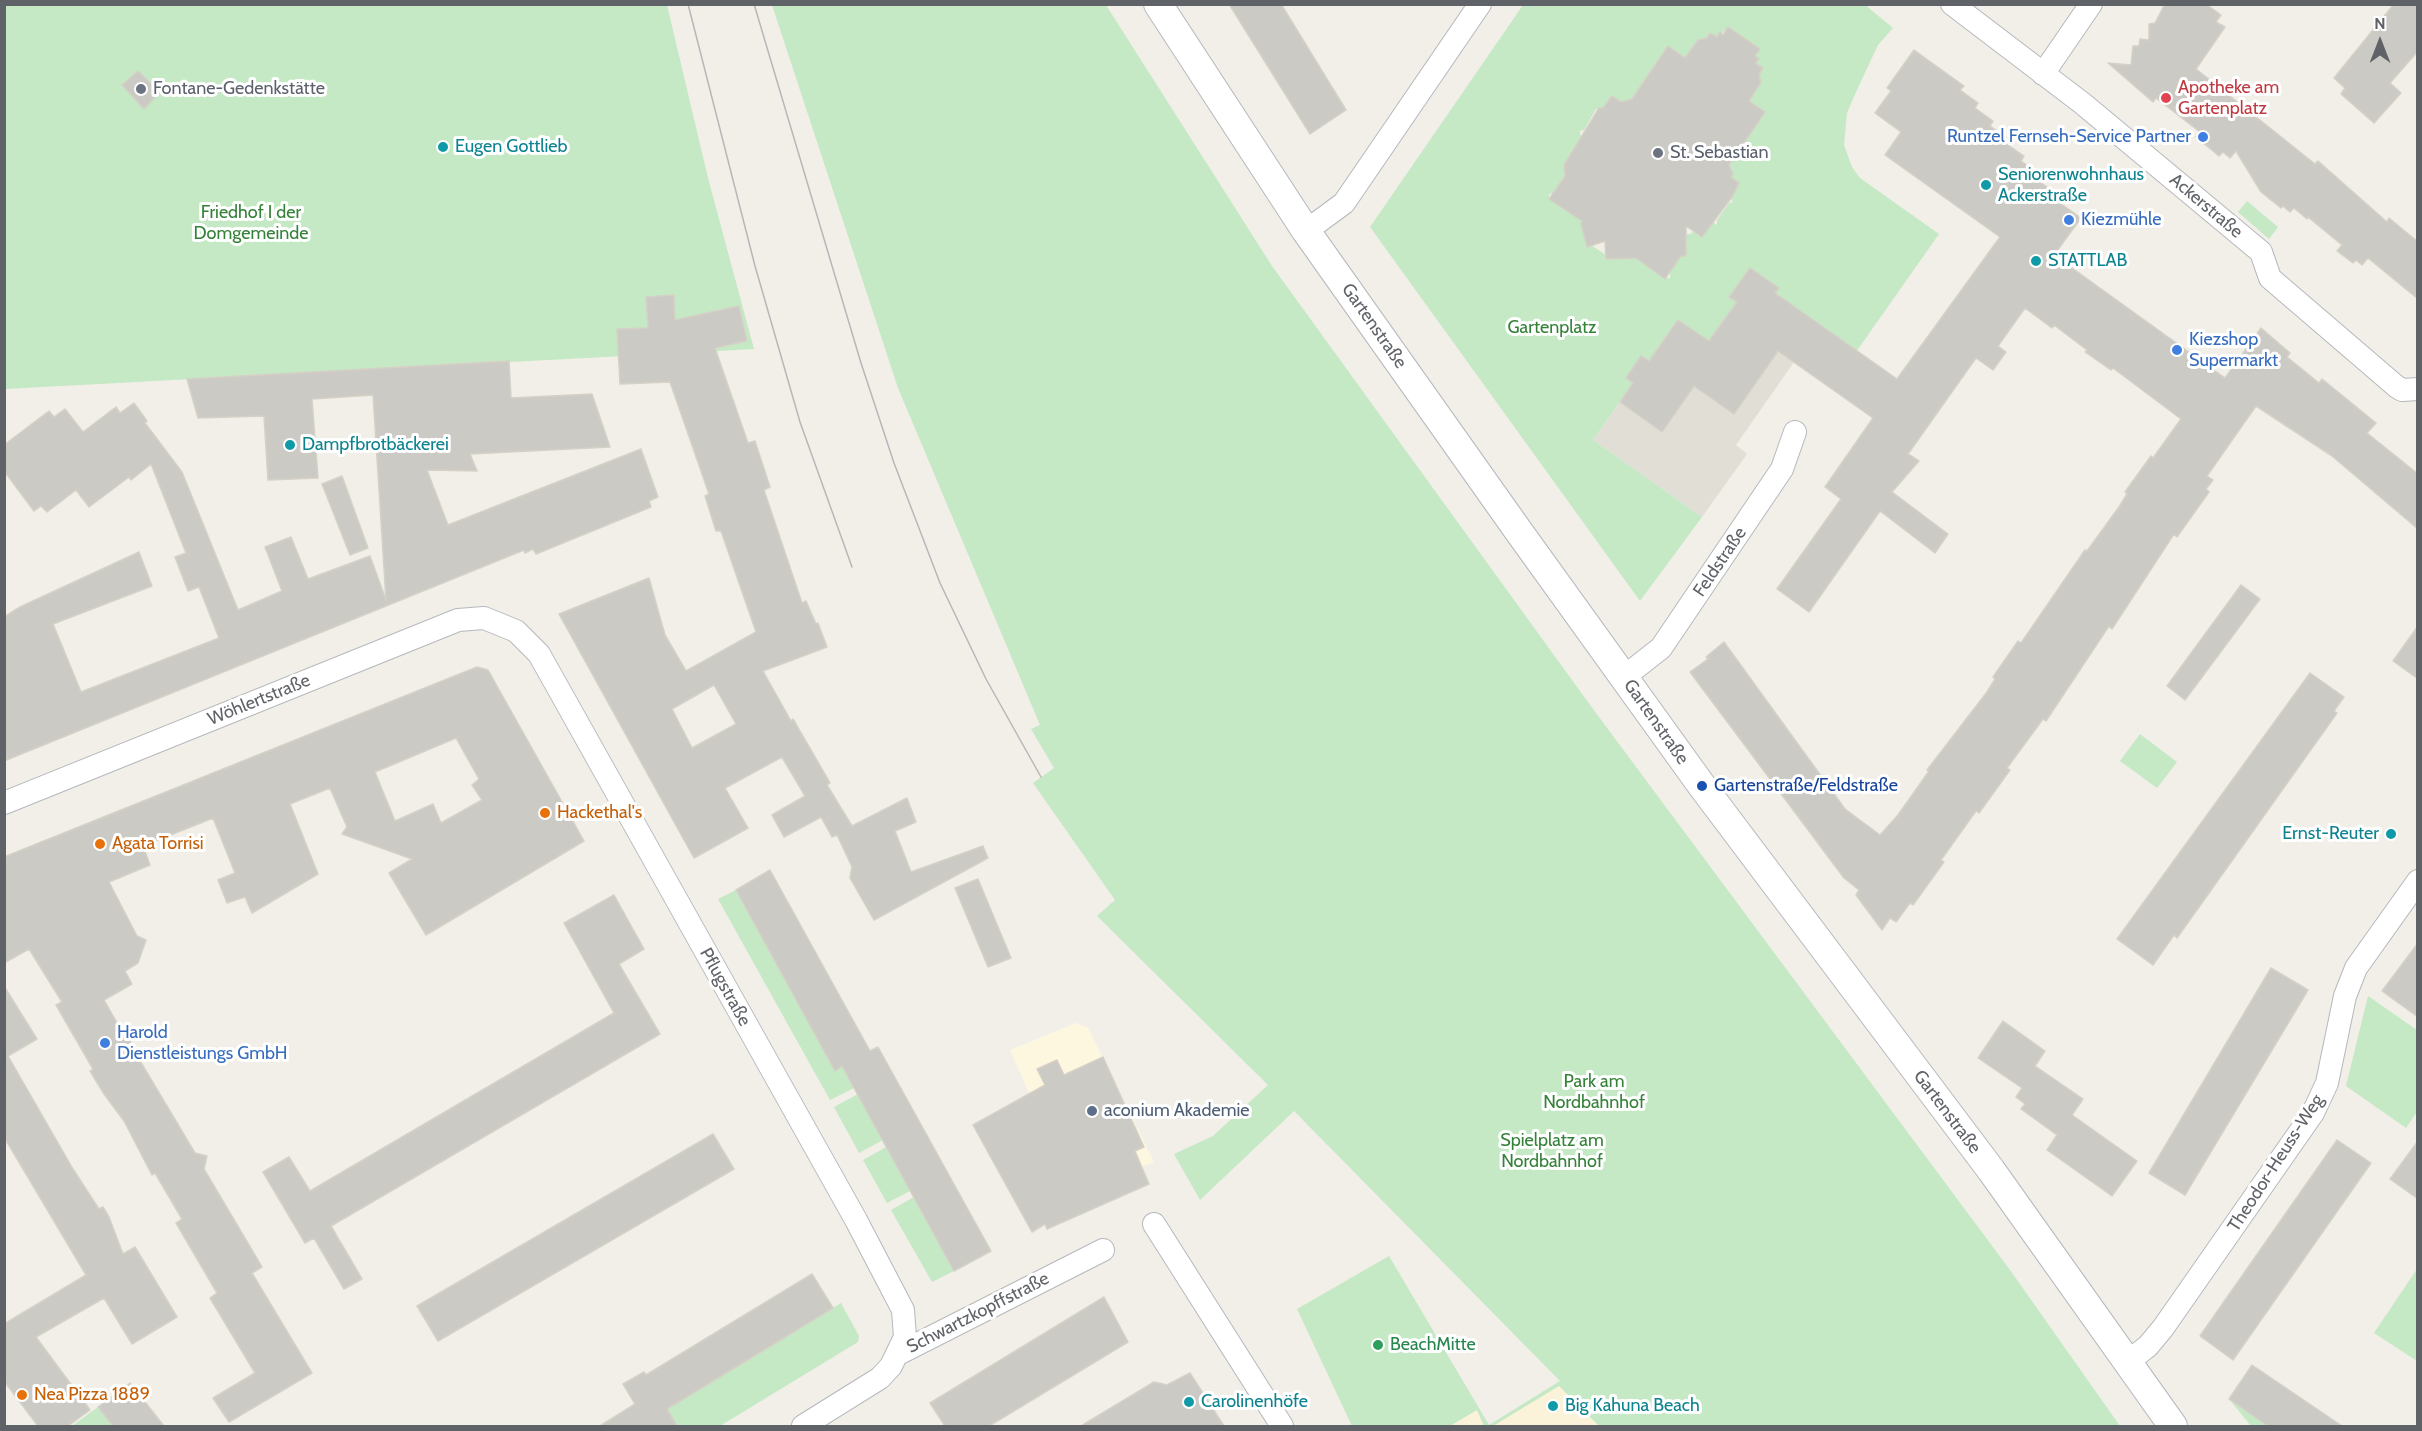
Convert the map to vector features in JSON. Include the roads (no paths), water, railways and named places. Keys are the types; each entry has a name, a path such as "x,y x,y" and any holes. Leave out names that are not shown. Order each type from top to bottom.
{"street":[{"name":"Gartenstraße","path":"1158,4 1306,231 1624,677 1702,786 1991,1170 2174,1426"},
{"path":"1306,231 1344,202 1480,4"},
{"name":"Ackerstraße","path":"1952,4 2043,74 2261,252 2270,278 2397,387 2402,390 2418,389"},
{"path":"2043,74 2091,4"},
{"name":"Feldstraße","path":"1624,677 1659,650 1688,610 1782,469 1795,432"},
{"name":"Wöhlertstraße","path":"4,803 458,620 484,618 516,631"},
{"name":"Pflugstraße","path":"516,631 539,654 856,1220 903,1311 905,1338 898,1354"},
{"name":"Theodor-Heuss-Weg","path":"2129,1361 2148,1347 2163,1329 2313,1113 2327,1083 2345,996 2356,968 2418,881"},
{"path":"1154,1224 1282,1426"},
{"name":"Schwartzkopffstraße","path":"803,1426 876,1382 898,1354 1103,1250"}],"tram line":[{"path":"688,4 755,266 800,422 852,567"},
{"path":"754,4 861,363 894,463 940,583 986,679 1041,777"}],"place":[{"name":"Fontane-Gedenkstätte","path":"141,89"},
{"name":"Apotheke am Gartenplatz","path":"2166,98"},
{"name":"Runtzel Fernseh-Service Partner","path":"2203,137"},
{"name":"Eugen Gottlieb","path":"443,147"},
{"name":"St. Sebastian","path":"1658,153"},
{"name":"Seniorenwohnhaus Ackerstraße","path":"1986,185"},
{"name":"Kiezmühle","path":"2069,220"},
{"name":"STATTLAB","path":"2036,261"},
{"name":"Kiezshop Supermarkt","path":"2177,350"},
{"name":"Dampfbrotbäckerei","path":"290,445"},
{"name":"Gartenstraße/Feldstraße","path":"1702,786"},
{"name":"Hackethal's","path":"545,813"},
{"name":"Ernst-Reuter","path":"2391,834"},
{"name":"Agata Torrisi","path":"100,844"},
{"name":"Harold Dienstleistungs GmbH","path":"105,1043"},
{"name":"aconium Akademie","path":"1092,1111"},
{"name":"BeachMitte","path":"1378,1345"},
{"name":"Nea Pizza 1889","path":"22,1395"},
{"name":"Carolinenhöfe","path":"1189,1402"},
{"name":"Big Kahuna Beach","path":"1553,1406"}],"park label":[{"name":"Friedhof I der Domgemeinde","path":"251,223"},
{"name":"Gartenplatz","path":"1552,328"},
{"name":"Park am Nordbahnhof","path":"1594,1092"},
{"name":"Spielplatz am Nordbahnhof","path":"1552,1151"}]}
